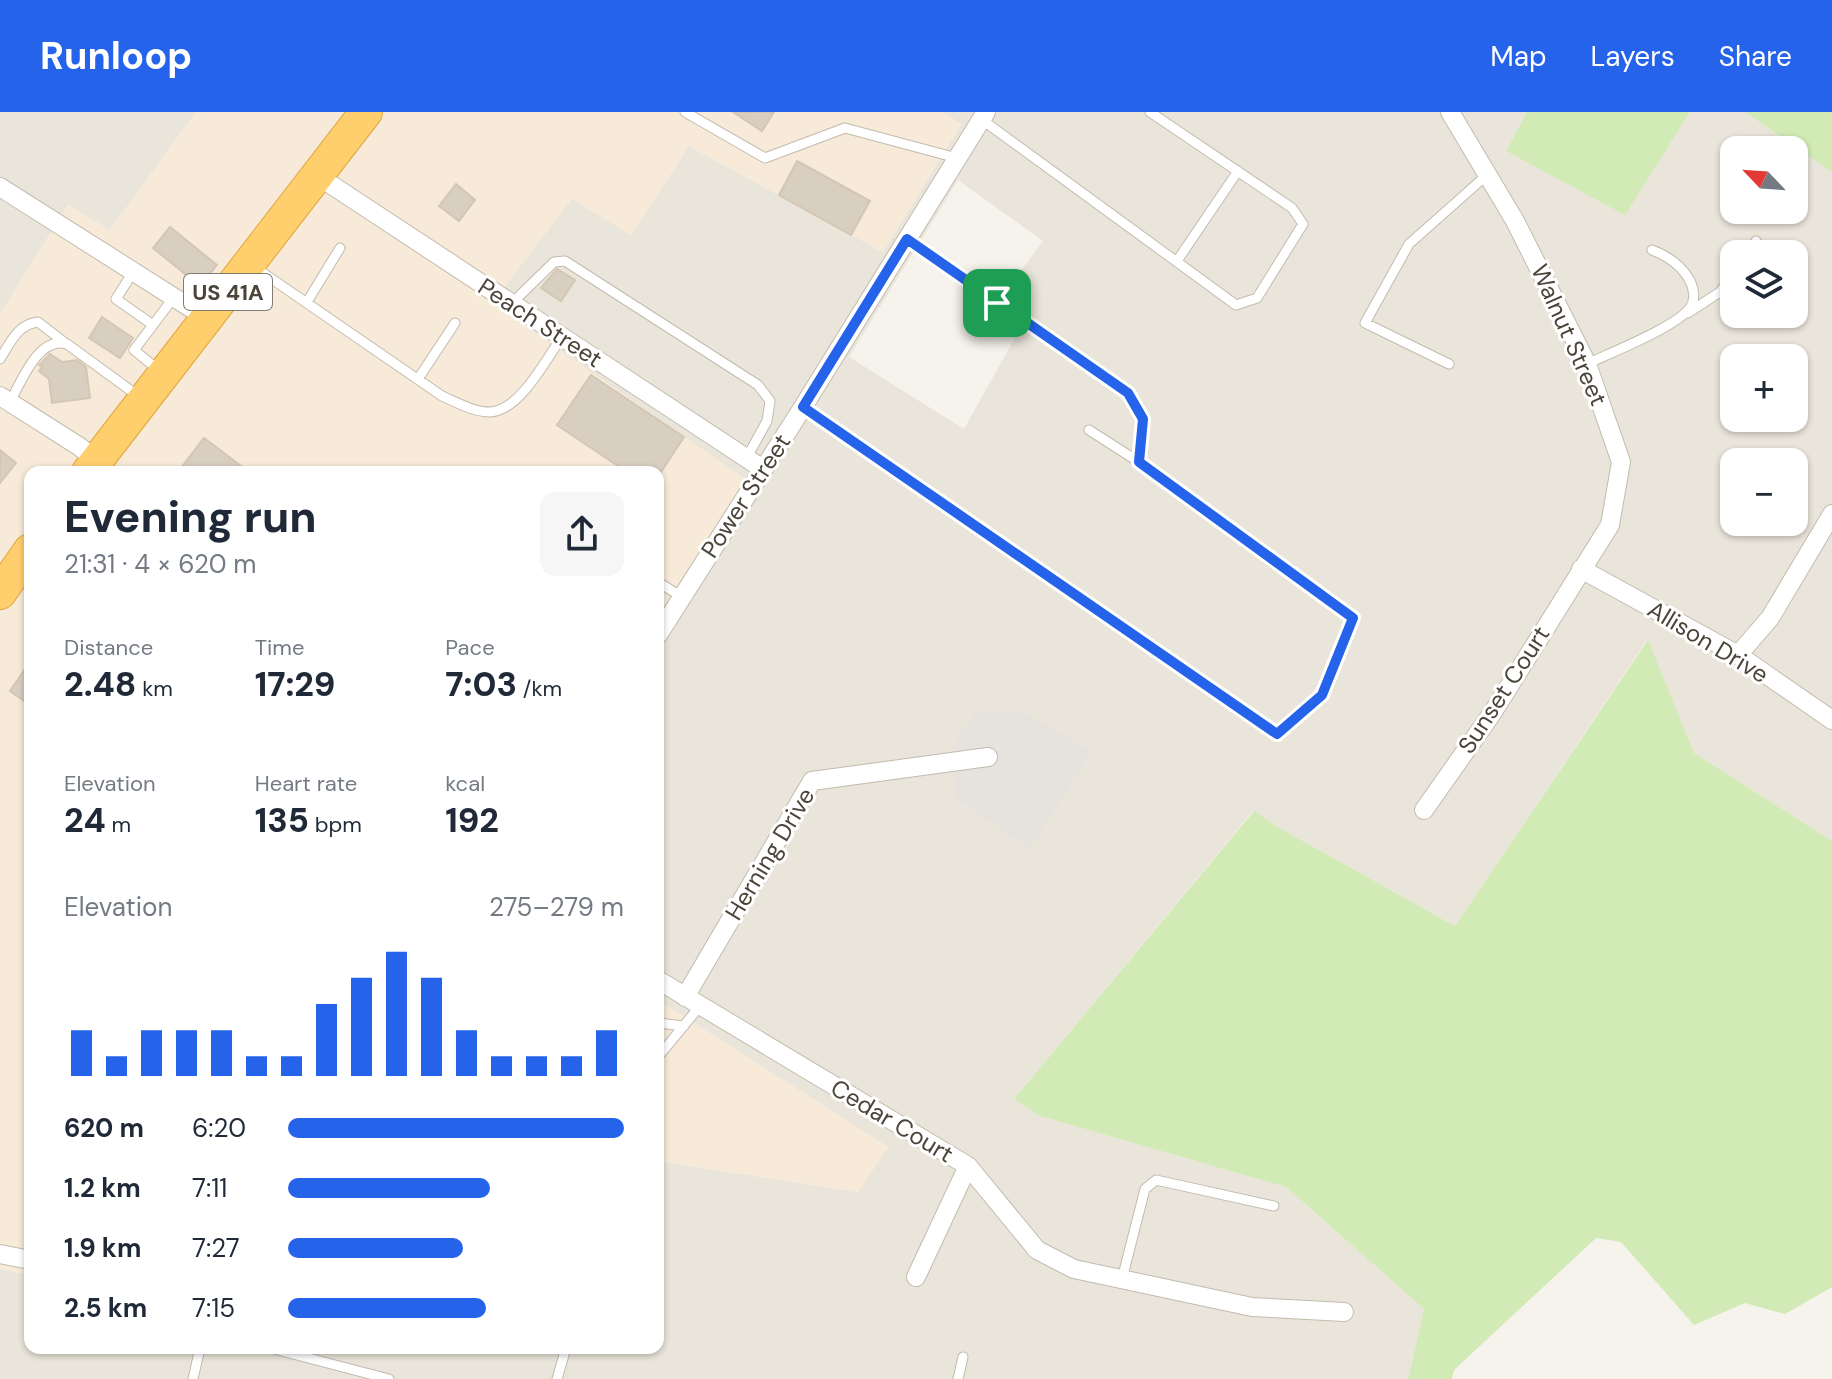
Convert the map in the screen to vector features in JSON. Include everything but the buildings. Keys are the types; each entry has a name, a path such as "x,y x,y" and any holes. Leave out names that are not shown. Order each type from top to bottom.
{"highway":[{"name":"US 41A","path":"92,466 366,112"},
{"path":"0,593 24,561"}],"street":[{"name":"Walnut Street","path":"1450,112 1515,221 1587,364 1621,462 1610,525 1581,569"},
{"name":"Power Street","path":"664,626 984,116"},
{"name":"Peach Street","path":"318,176 763,469"},
{"path":"0,187 208,319"},
{"path":"5,399 92,466"},
{"path":"1738,655 1770,618 1832,514"},
{"name":"Allison Drive","path":"1581,569 1738,655 1832,720"},
{"name":"Sunset Court","path":"1424,810 1493,712 1581,569"},
{"name":"Herning Drive","path":"693,1001 812,781 988,757"},
{"name":"Cedar Court","path":"664,984 968,1166 1037,1250 1074,1269 1252,1307 1344,1312"},
{"path":"916,1277 968,1166"},
{"path":"0,1254 24,1259"}],"lane":[{"path":"685,112 765,158 845,128 957,158"},
{"path":"984,116 1236,305 1257,298 1303,224 1292,208 1150,112"},
{"path":"1177,261 1238,171"},
{"path":"1449,364 1365,323 1409,244 1488,174"},
{"path":"907,239 1128,393 1143,419 1139,462"},
{"path":"307,302 340,248"},
{"path":"1652,250 1671,257 1694,290 1692,306 1680,319"},
{"path":"511,304 554,262 565,261 758,385 770,401 767,421 746,459"},
{"path":"250,264 442,396 473,409 492,412 518,400 562,337"},
{"path":"133,272 116,299 153,325"},
{"path":"1587,364 1680,319 1720,292"},
{"path":"163,374 134,350 174,297"},
{"path":"0,359 19,330 27,323 38,322 144,400"},
{"path":"418,379 455,323"},
{"path":"5,399 50,344 67,344"},
{"path":"803,407 1277,734 1322,695 1353,618 1139,462 1089,430"},
{"path":"664,586 682,597"},
{"path":"664,1050 684,1026 693,1001"},
{"path":"664,1024 684,1026"},
{"path":"1122,1279 1145,1189 1156,1180 1274,1206"},
{"path":"193,1379 199,1354"},
{"path":"294,1354 389,1379"},
{"path":"557,1379 564,1354"},
{"path":"958,1379 963,1357"},
{"path":"340,1379 343,1366"}],"shaded area":[{"path":"0,112 196,112 110,230 68,205 0,314"},
{"path":"196,112 942,112 961,125 883,252 689,146 631,235 572,199 492,303 745,479 664,606 664,466 24,466 24,1274 0,1269 0,314 68,205 110,230"},
{"path":"942,112 1527,112 1506,151 1625,214 1690,112 1745,112 1780,136 1720,136 1720,224 1808,224 1808,155 1832,172 1832,841 1694,753 1647,640 1455,926 1253,811 1014,1099 1040,1116 1286,1187 1424,1309 1408,1379 0,1379 0,1269 24,1274 24,1354 664,1354 664,1162 858,1192 888,1147 664,1004 664,606 745,479 492,303 572,198 631,235 689,146 883,252 961,124","holes":["958,180 1043,241 986,318 1016,336 964,429 849,357"]},
{"path":"1022,711 1092,751 1030,849 955,798 952,746 974,714"},
{"path":"664,1004 888,1147 858,1192 664,1162"}],"green space":[{"path":"1527,112 1690,112 1625,215 1506,151"},
{"path":"1745,112 1832,112 1832,172 1808,155 1808,136 1780,136"},
{"path":"1648,640 1694,753 1832,841 1832,1287 1785,1314 1745,1303 1694,1325 1621,1242 1596,1238 1454,1370 1452,1379 1408,1379 1424,1309 1286,1187 1040,1116 1014,1099 1254,811 1455,926"}],"route":[{"path":"907,239 997,303 1128,393 1143,419 1139,462 1353,618 1322,695 1277,734 803,407 907,239"}]}
